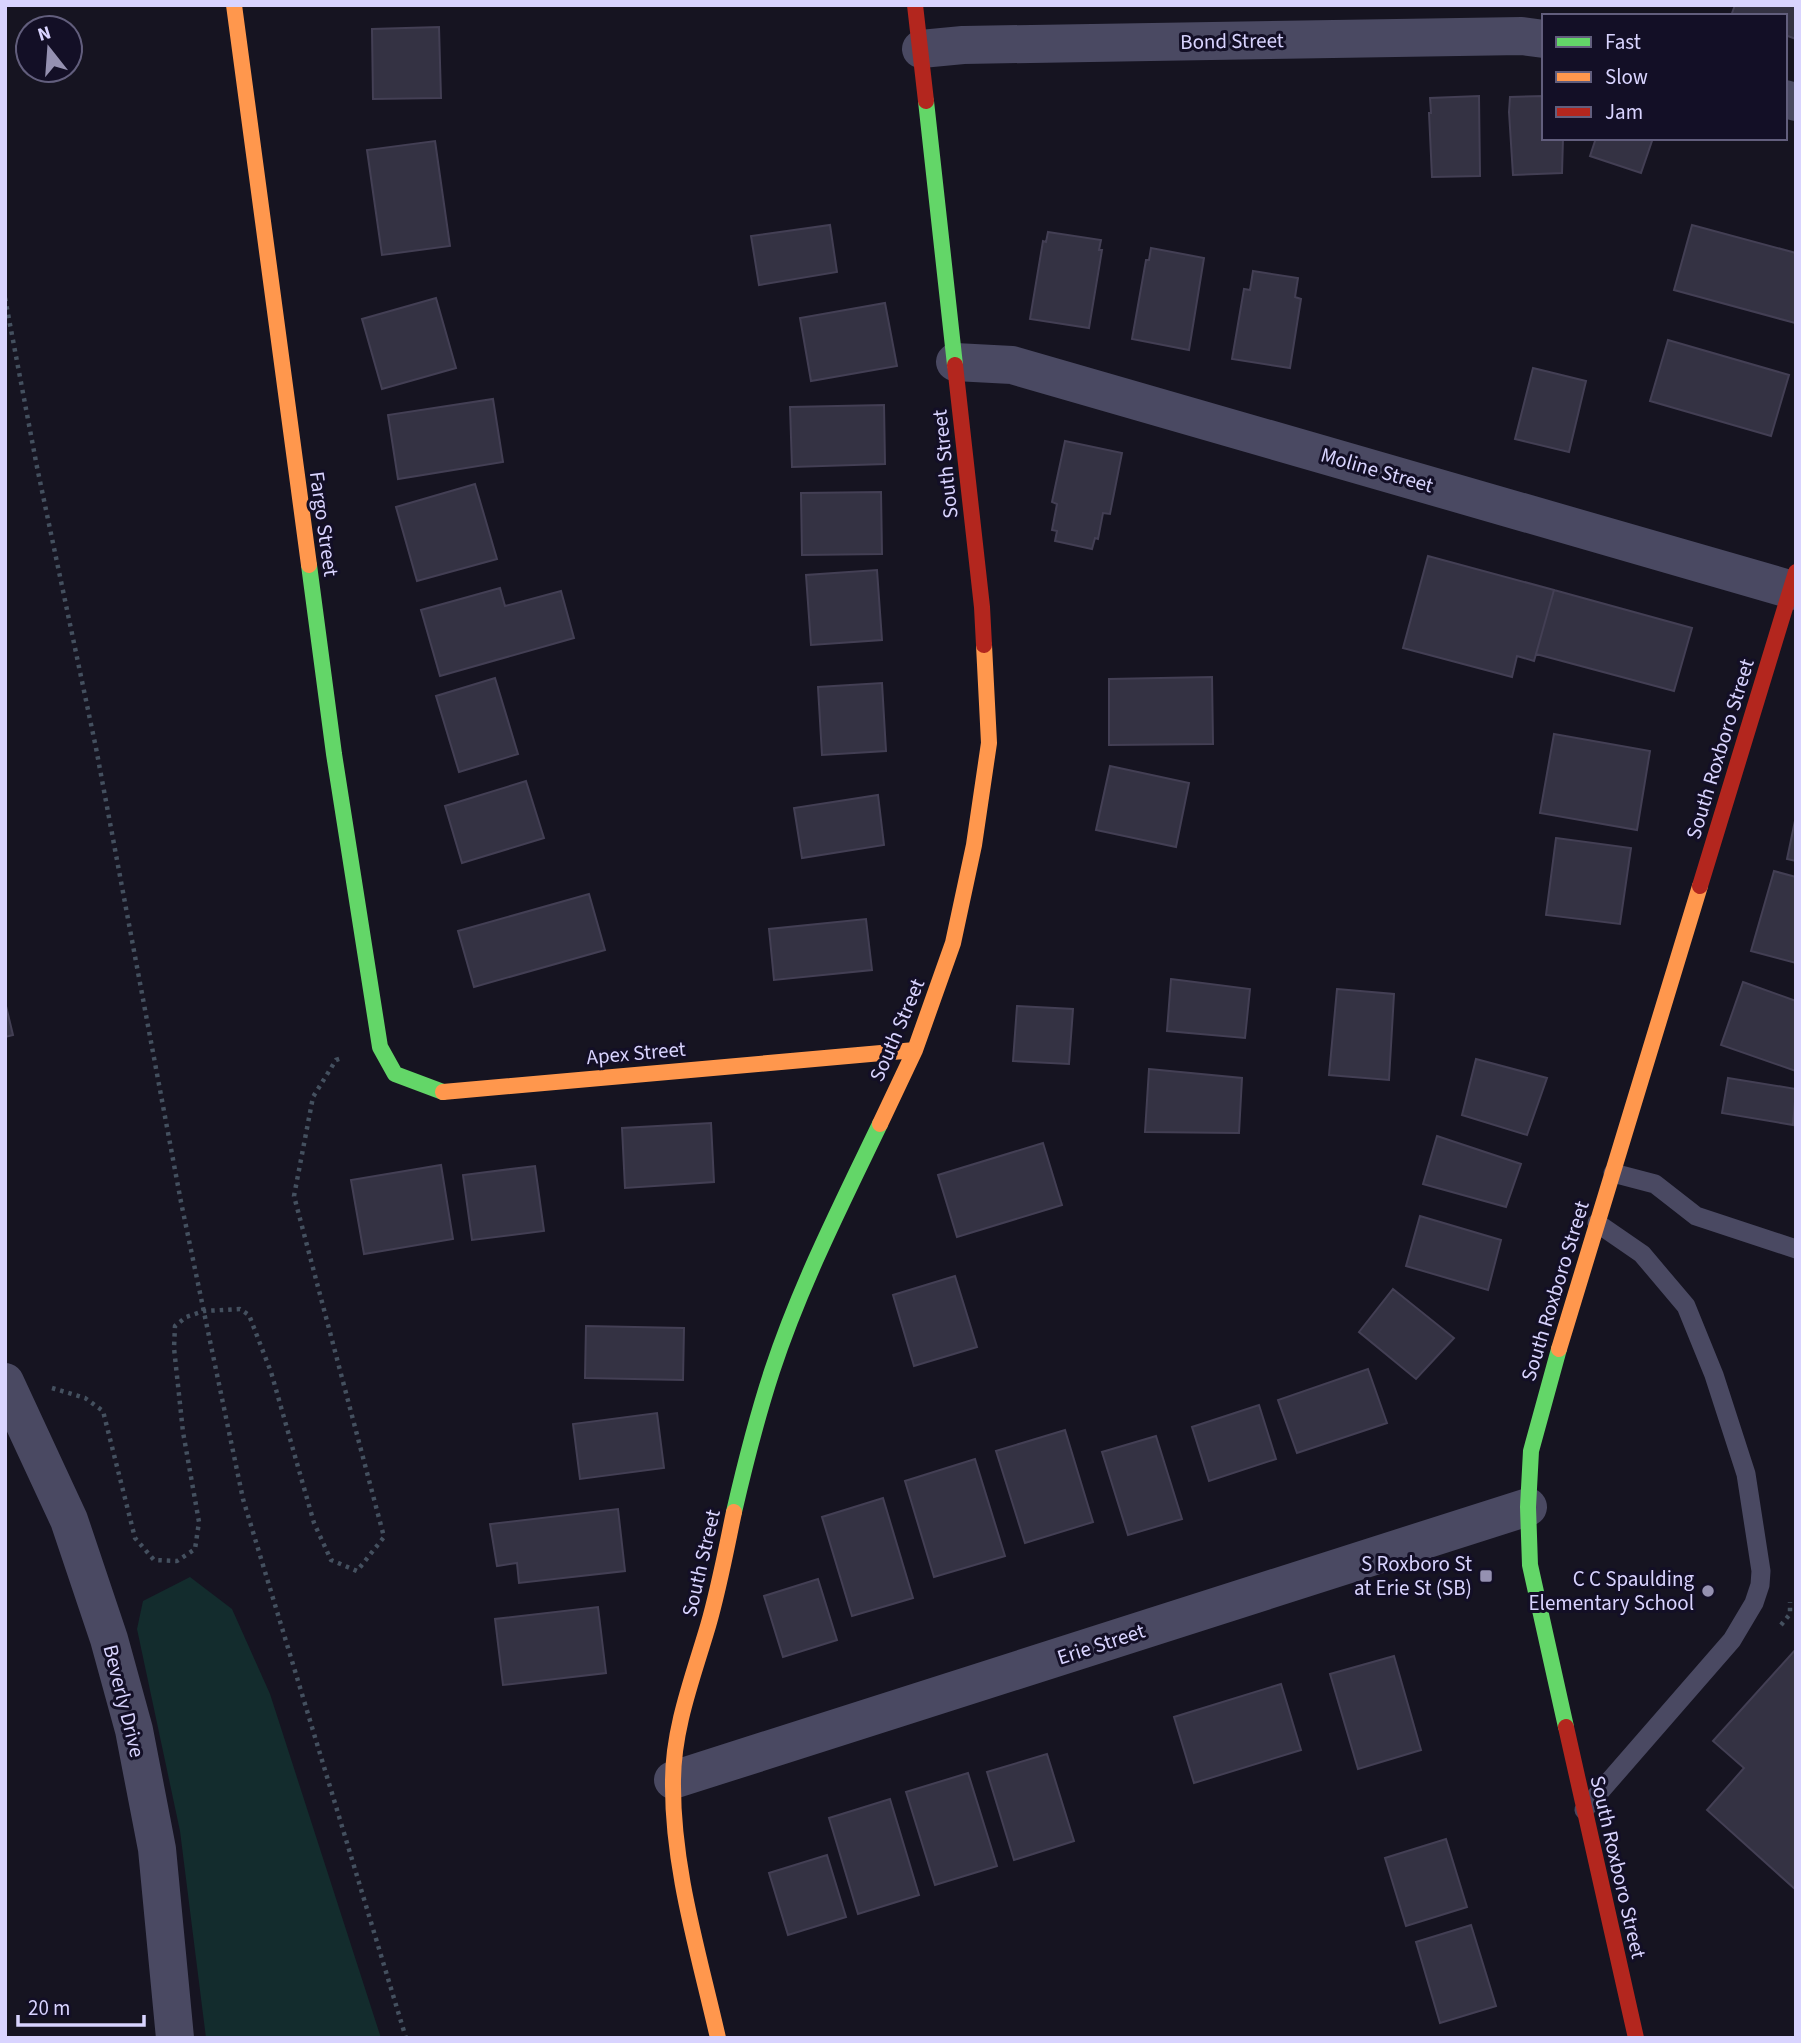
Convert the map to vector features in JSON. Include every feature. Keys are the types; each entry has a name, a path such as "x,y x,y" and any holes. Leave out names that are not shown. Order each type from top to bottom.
{"street":[{"name":"Fargo Street","path":"234,5 334,754 380,1047"},
{"name":"South Street","path":"718,2038 686,1900 675,1830 676,1744 684,1705 709,1622 753,1431 773,1368 825,1237 915,1050 953,943 974,845 989,743 982,607 915,5"},
{"name":"Bond Street","path":"921,49 976,45 1495,36 1542,39"},
{"name":"Moline Street","path":"955,362 1012,365 1794,585"},
{"name":"South Roxboro Street","path":"1636,2038 1530,1564 1528,1507 1531,1451 1546,1390 1794,585"},
{"name":"Apex Street","path":"380,1047 395,1074 440,1092 915,1050"},
{"name":"Beverly Drive","path":"9,1390 69,1521 109,1639 134,1730 157,1849 175,2038"},
{"name":"Erie Street","path":"674,1780 1528,1507"}],"lane":[{"path":"1613,1173 1655,1185 1696,1216 1796,1249"},
{"path":"1584,1811 1732,1640 1754,1603 1761,1571 1746,1474 1714,1375 1686,1306 1642,1254 1597,1223"}],"path":[{"path":"5,298 37,467 96,748 181,1202 243,1500 406,2038"},
{"path":"9,1390 51,1388 85,1398 103,1411 135,1538 154,1560 177,1561 195,1549 199,1522 183,1432 174,1348 175,1326 186,1317 204,1311 240,1309 249,1315 271,1372 313,1523 331,1560 357,1571 384,1537 294,1196 313,1097 336,1060 380,1047"}],"green space":[{"path":"190,1577 232,1609 270,1694 381,2038 206,2038 180,1831 137,1629 143,1601"}],"building":[{"path":"1735,5 1796,5 1796,39 1787,36 1787,14 1732,14"},
{"path":"439,27 441,98 373,99 372,29"},
{"path":"1479,96 1480,176 1432,177 1430,98"},
{"path":"1542,96 1542,140 1563,140 1562,173 1513,175 1510,97"},
{"path":"1595,140 1652,140 1641,173 1590,156"},
{"path":"435,141 450,246 382,255 367,150"},
{"path":"830,225 837,272 759,285 751,236"},
{"path":"1692,225 1796,253 1795,323 1674,290"},
{"path":"1048,232 1101,240 1099,250 1102,250 1089,328 1030,319 1043,241 1046,242"},
{"path":"1151,248 1204,258 1189,350 1132,339 1146,260 1149,260"},
{"path":"1253,271 1298,278 1295,297 1301,299 1290,368 1232,359 1244,289 1250,290"},
{"path":"436,298 456,368 382,389 362,319"},
{"path":"885,303 897,366 811,381 800,318"},
{"path":"1668,340 1789,375 1771,436 1650,401"},
{"path":"1533,368 1586,381 1569,452 1515,439"},
{"path":"493,399 503,462 398,479 388,415"},
{"path":"884,405 885,464 792,467 790,407"},
{"path":"1065,441 1122,453 1110,514 1103,513 1098,539 1095,538 1092,549 1055,541 1057,531 1052,530 1057,504 1052,502"},
{"path":"475,484 497,559 417,581 396,507"},
{"path":"881,492 882,554 802,555 801,493"},
{"path":"1428,556 1554,590 1534,661 1517,656 1512,677 1403,648"},
{"path":"877,570 882,640 811,645 806,575"},
{"path":"500,588 505,606 561,591 574,638 440,676 421,610"},
{"path":"1554,590 1692,628 1674,691 1536,654"},
{"path":"1212,677 1213,744 1109,745 1109,679"},
{"path":"495,678 518,754 459,772 436,696"},
{"path":"882,683 886,751 822,755 818,687"},
{"path":"1554,734 1650,751 1637,830 1540,813"},
{"path":"1110,766 1189,783 1176,847 1096,830"},
{"path":"526,781 544,838 462,863 445,806"},
{"path":"878,795 884,845 802,858 794,808"},
{"path":"1796,816 1796,861 1787,859"},
{"path":"1556,838 1631,848 1620,924 1546,915"},
{"path":"1774,871 1796,877 1796,963 1751,951"},
{"path":"589,894 605,950 474,987 458,931"},
{"path":"866,919 872,970 774,980 769,929"},
{"path":"1171,979 1250,989 1245,1038 1167,1031"},
{"path":"1743,982 1796,1001 1796,1071 1721,1045"},
{"path":"1337,989 1394,994 1389,1080 1329,1075"},
{"path":"5,1002 13,1035 5,1037"},
{"path":"1017,1006 1073,1009 1069,1064 1013,1061"},
{"path":"1476,1059 1547,1078 1527,1135 1462,1115"},
{"path":"1149,1069 1242,1078 1239,1133 1145,1132"},
{"path":"1728,1078 1796,1089 1793,1125 1722,1113"},
{"path":"711,1123 714,1182 625,1188 622,1128"},
{"path":"1437,1136 1521,1164 1506,1207 1423,1184"},
{"path":"1043,1143 1062,1205 957,1237 938,1175"},
{"path":"441,1165 453,1239 364,1254 351,1180"},
{"path":"535,1166 544,1231 472,1240 463,1175"},
{"path":"1420,1216 1501,1240 1488,1290 1406,1266"},
{"path":"955,1276 977,1347 914,1366 893,1295"},
{"path":"1393,1289 1454,1338 1416,1379 1359,1332"},
{"path":"586,1326 684,1328 683,1380 585,1378"},
{"path":"1368,1369 1387,1423 1297,1453 1278,1400"},
{"path":"1259,1405 1276,1459 1209,1481 1192,1427"},
{"path":"657,1413 664,1468 580,1479 573,1424"},
{"path":"1065,1430 1093,1522 1025,1543 996,1451"},
{"path":"1156,1436 1182,1519 1128,1535 1102,1452"},
{"path":"975,1459 1005,1556 934,1577 905,1481"},
{"path":"883,1498 913,1598 852,1616 822,1517"},
{"path":"618,1509 625,1571 519,1583 517,1563 497,1566 490,1524"},
{"path":"818,1579 837,1640 783,1657 764,1596"},
{"path":"598,1607 606,1673 503,1685 495,1619"},
{"path":"1796,1649 1796,1890 1707,1810 1744,1768 1713,1741"},
{"path":"1394,1656 1421,1750 1358,1769 1330,1674"},
{"path":"1281,1684 1301,1750 1194,1783 1174,1717"},
{"path":"1047,1754 1074,1841 1014,1860 987,1772"},
{"path":"968,1773 997,1866 935,1885 906,1792"},
{"path":"890,1799 919,1895 858,1914 829,1818"},
{"path":"1446,1839 1467,1907 1406,1926 1385,1858"},
{"path":"827,1855 846,1917 788,1935 769,1873"},
{"path":"1471,1925 1496,2006 1440,2023 1416,1942"}],"traffic: fast":[{"path":"926,101 955,365"},
{"path":"309,565 334,754 380,1047 395,1074 443,1092"},
{"path":"734,1512 756,1423 783,1339 822,1246 880,1124"},
{"path":"1559,1349 1531,1451 1528,1507 1530,1565 1566,1727"}],"traffic: slow":[{"path":"234,5 309,565"},
{"path":"880,1124 915,1050 953,943 974,845 989,743 984,645"},
{"path":"1559,1349 1700,886"},
{"path":"443,1092 915,1050"},
{"path":"718,2038 682,1878 673,1781 680,1722 712,1612 734,1512"}],"traffic: jam":[{"path":"915,5 926,101"},
{"path":"955,365 984,645"},
{"path":"1700,886 1796,572"},
{"path":"1566,1727 1636,2038"}],"place":[{"name":"S Roxboro St at Erie St (SB)","path":"1486,1576"},
{"name":"C C Spaulding Elementary School","path":"1708,1591"}]}
